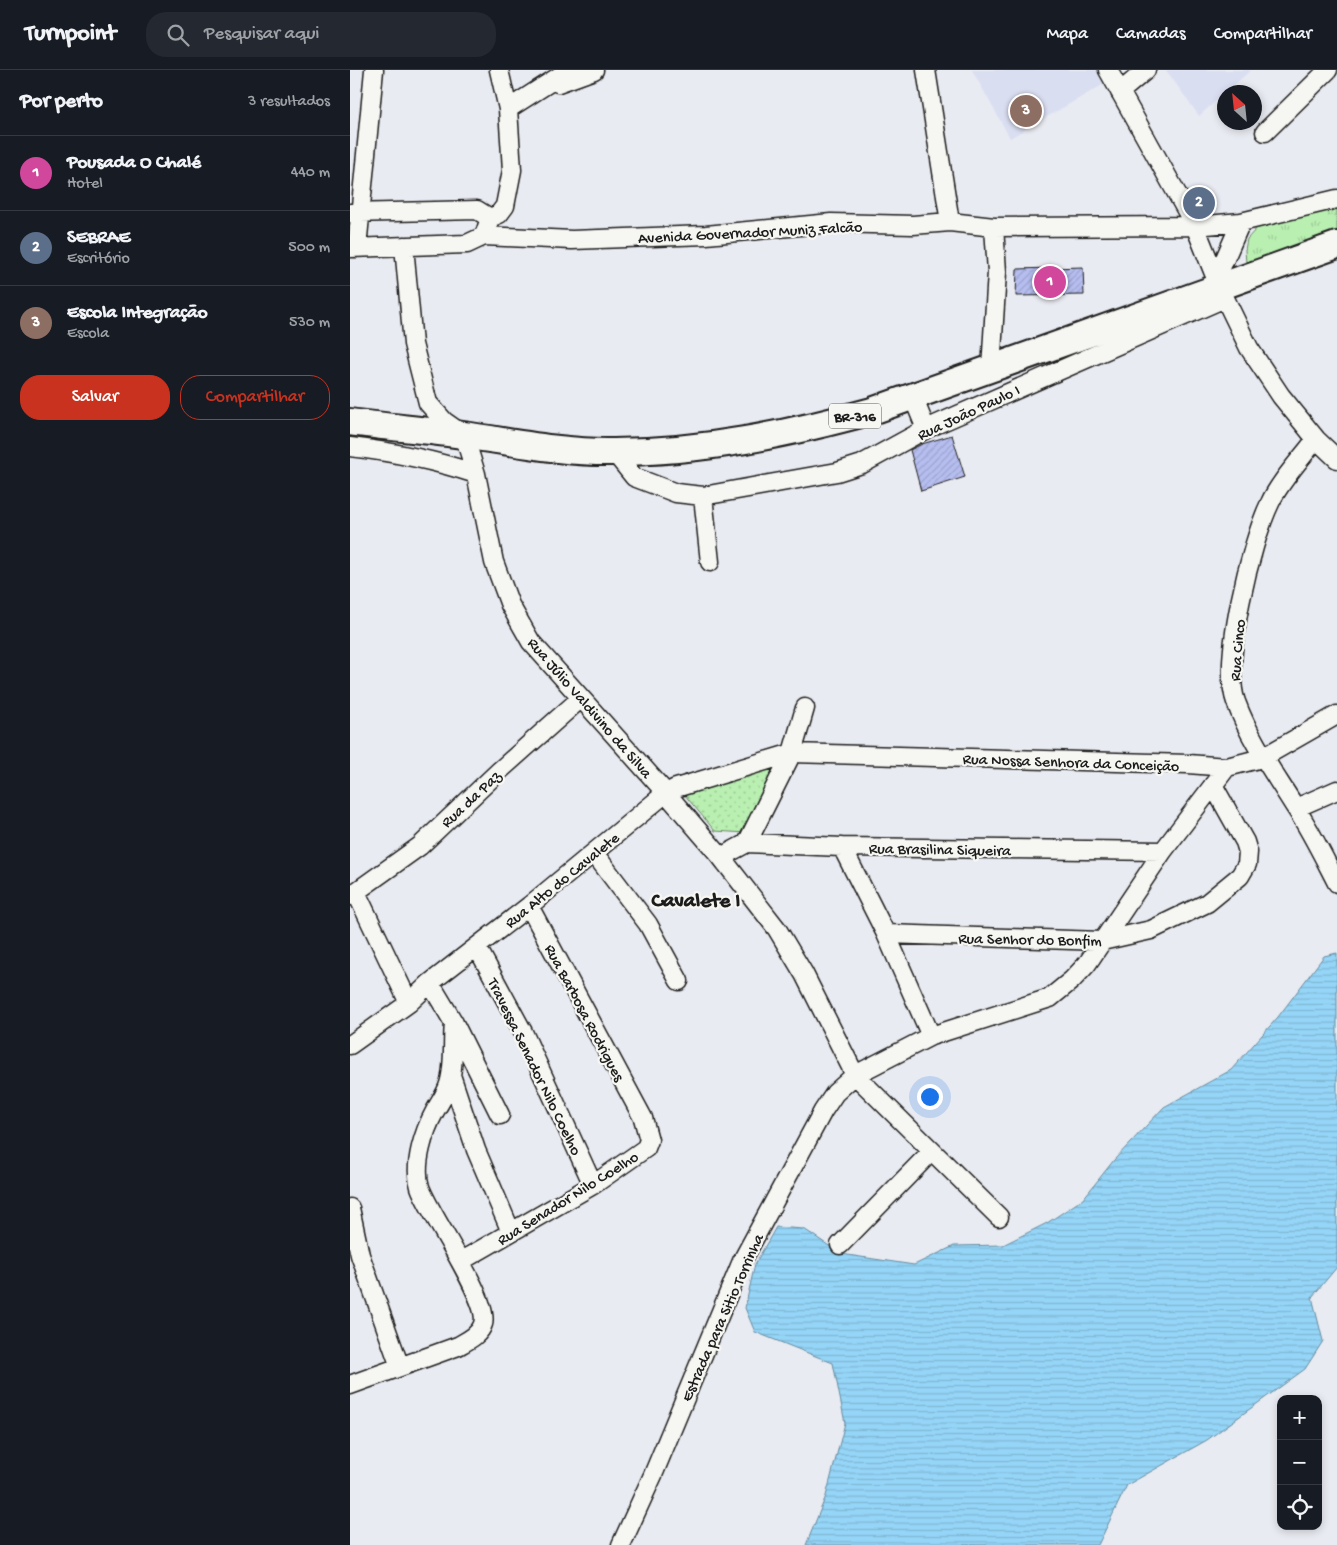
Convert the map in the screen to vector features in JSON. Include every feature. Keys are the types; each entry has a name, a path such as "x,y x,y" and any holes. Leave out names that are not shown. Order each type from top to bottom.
{"highway":[{"name":"BR-316","path":"350,422 464,435 566,450 614,452 698,447 739,442 810,428 872,411 1337,245"}],"street":[{"path":"374,70 358,248 455,246 475,242 499,214 507,198 512,170 508,109 499,70"},
{"path":"360,213 382,70"},
{"path":"508,109 569,70"},
{"path":"541,89 594,70"},
{"path":"926,70 950,222"},
{"path":"1108,70 1195,226 1220,287 1249,348 1281,396 1316,439 1337,459"},
{"path":"1120,92 1146,70"},
{"path":"1265,132 1328,74"},
{"name":"Avenida Governador Muniz Falcão","path":"360,213 477,210 487,227 572,240 706,235 832,223 913,224 950,222 994,227 1195,226 1241,222 1337,199"},
{"path":"1220,287 1241,222"},
{"path":"991,369 997,272 994,227"},
{"path":"404,246 413,344 428,403 444,420 464,435"},
{"name":"Rua João Paulo I","path":"614,452 634,476 676,493 703,496 837,472 862,464 926,429 1220,287"},
{"path":"913,397 926,429"},
{"name":"Rua Júlio Valdivino da Silva","path":"464,435 476,474 494,562 510,604 532,642 580,699 666,793 721,857 777,929 804,974 855,1075 999,1217"},
{"name":"Rua Cinco","path":"1316,439 1270,501 1255,538 1233,649 1231,679 1236,701 1262,758 1330,854 1337,884"},
{"path":"350,447 435,460 476,474"},
{"path":"703,496 710,562"},
{"name":"Rua da Paz","path":"353,894 420,846 498,772 580,699"},
{"path":"721,857 747,842 792,753 805,708"},
{"name":"Rua Nossa Senhora da Conceição","path":"792,753 1188,764 1227,767 1262,758 1337,716"},
{"name":"Rua Alto do Cavalete","path":"350,1045 408,1003 430,982 529,906 666,793 731,770 792,753"},
{"name":"Estrada para Sitio Torrinha","path":"621,1545 653,1475 742,1261 823,1111 835,1093 855,1075 931,1036 1050,998 1072,980 1087,964 1163,851 1227,767"},
{"name":"Rua Senhor do Bonfim","path":"886,934 1102,942 1152,930 1207,903 1240,876 1247,864 1248,852 1245,842 1213,785"},
{"path":"1296,808 1337,790"},
{"name":"Rua Brasilina Siqueira","path":"747,842 842,847 1163,851"},
{"path":"842,847 886,934 931,1036"},
{"path":"594,852 648,924 678,981"},
{"path":"353,894 408,1003"},
{"name":"Rua Barbosa Rodrigues","path":"529,906 643,1118"},
{"name":"Travessa Senador Nilo Coelho","path":"477,947 523,1032 593,1184"},
{"path":"430,982 454,1023 500,1115"},
{"path":"350,1386 458,1346 474,1336 484,1324 484,1314 461,1261 420,1188 418,1173 424,1138 446,1092 451,1075 454,1023"},
{"path":"451,1075 476,1150 511,1232"},
{"name":"Rua Senador Nilo Coelho","path":"461,1261 593,1184 646,1148 649,1140 643,1118"},
{"path":"840,1245 932,1151"},
{"path":"350,1208 360,1255 400,1367"}],"shaded area":[{"path":"972,70 1097,70 1106,83 1010,138"},
{"path":"1166,70 1251,70 1234,85 1217,85 1217,100 1199,116"}],"green space":[{"path":"1337,207 1337,232 1246,263 1245,250 1247,239 1257,228"},
{"path":"784,761 746,833 715,831 683,793"}],"water":[{"path":"1337,953 1337,1267 1312,1297 1323,1341 1305,1369 1207,1440 1127,1485 1098,1545 806,1545 826,1496 845,1423 833,1363 755,1332 745,1308 755,1264 776,1227 804,1229 841,1254 914,1265 954,1246 1003,1245 1047,1223 1083,1199 1114,1160 1164,1107 1231,1070 1278,1017 1324,956"}],"building":[{"path":"1083,267 1084,295 1016,296 1017,269"},
{"path":"952,435 965,477 921,491 910,450 922,444"}],"place":[{"name":"Escola Integração","path":"1026,111"},
{"name":"SEBRAE","path":"1199,203"},
{"name":"Pousada O Chalé","path":"1050,282"}],"district":[{"name":"Cavalete I","path":"696,899"}]}
